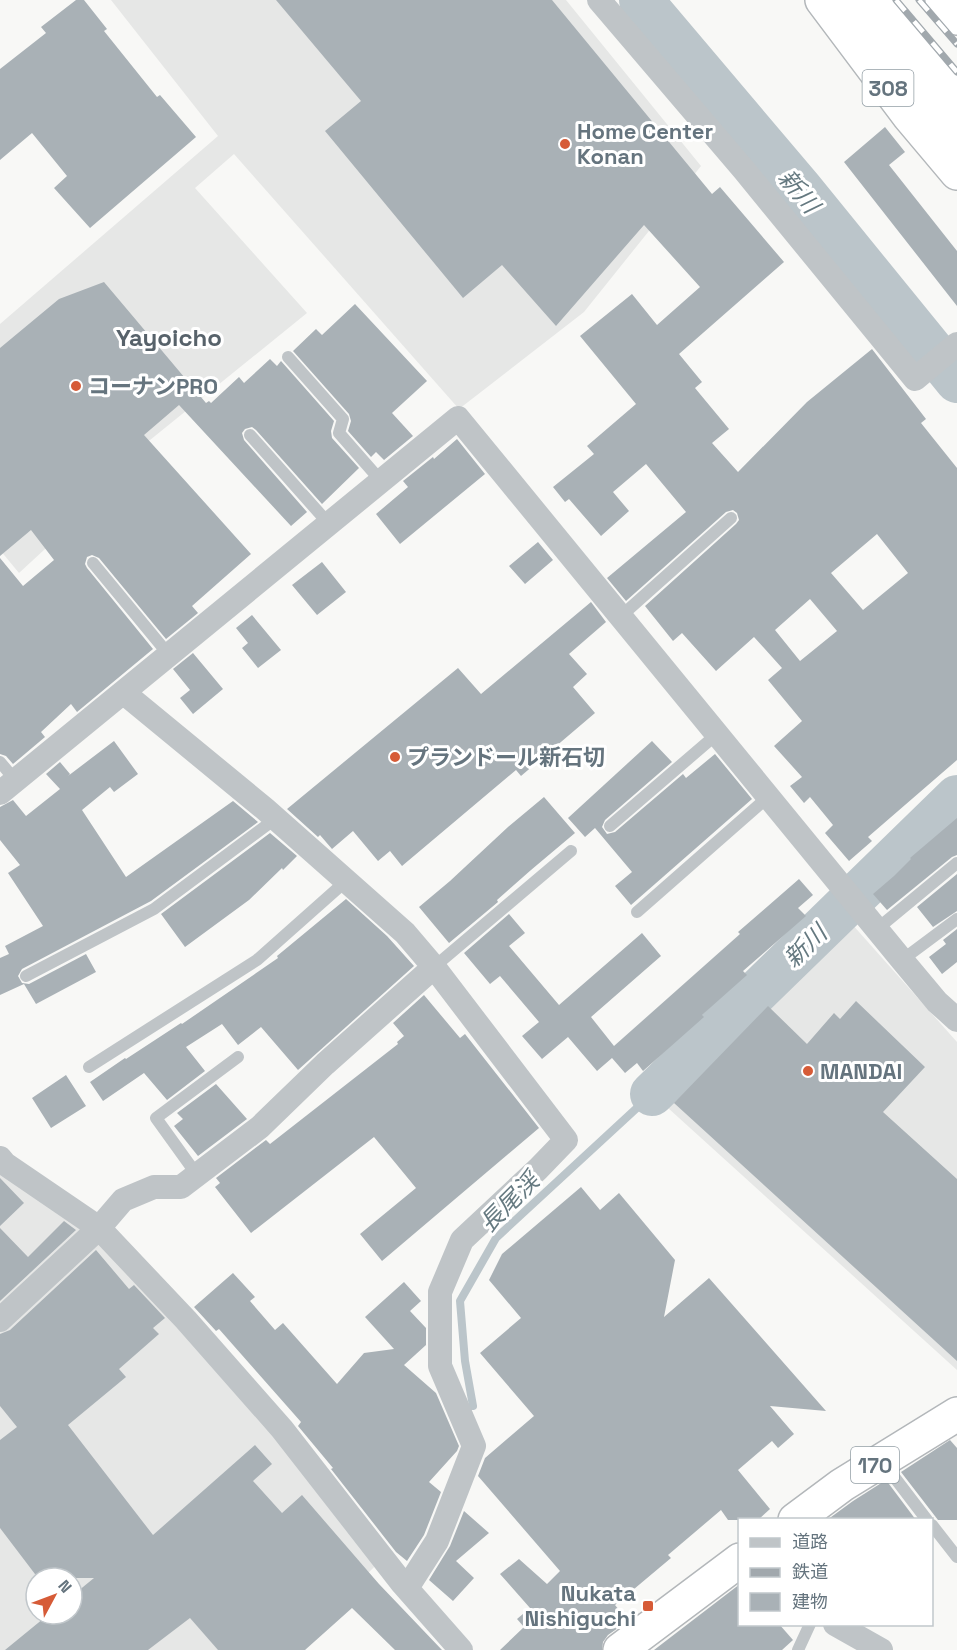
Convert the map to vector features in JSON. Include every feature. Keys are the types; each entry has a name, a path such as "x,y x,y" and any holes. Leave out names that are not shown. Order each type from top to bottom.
{"highway":[{"name":"308","path":"822,0 909,116 957,173"},
{"path":"838,0 957,139"},
{"path":"871,0 957,100"},
{"path":"942,0 957,18"},
{"name":"170","path":"798,1518 842,1485 955,1418"},
{"path":"620,1650 735,1569"}],"street":[{"path":"599,0 744,170 915,379 953,347"},
{"path":"5,778 124,693 458,418 902,960 938,1002 957,1020"},
{"path":"124,693 275,819 405,933 566,1140 462,1240 440,1292 440,1366 474,1446 437,1541 407,1588"},
{"path":"0,1320 99,1228 123,1200 154,1187 181,1187 260,1127 325,1064 434,968"},
{"path":"0,1158 5,1164 99,1228 186,1320 282,1429 407,1588 461,1650"},
{"path":"839,1626 881,1650"}],"lane":[{"path":"288,357 343,418 339,433 381,481"},
{"path":"250,435 328,524"},
{"path":"620,617 731,518"},
{"path":"93,563 169,655"},
{"path":"610,826 717,734"},
{"path":"637,912 768,797"},
{"path":"26,976 154,909 275,819"},
{"path":"434,968 571,851"},
{"path":"878,929 957,863"},
{"path":"89,1067 257,960 346,881"},
{"path":"902,960 957,918"},
{"path":"197,1175 156,1118 238,1057"},
{"path":"881,1461 925,1518"},
{"path":"933,1526 957,1557"},
{"path":"798,1650 809,1626"}],"shaded area":[{"path":"111,0 566,0 701,166 584,312 459,409 234,154 195,188 307,313 87,491 96,502 19,573 0,550 0,324 218,136"},
{"path":"851,923 957,1042 957,1370 657,1098"},
{"path":"0,1158 99,1228 383,1558 292,1650 0,1650"}],"building":[{"path":"76,0 84,0 107,29 104,31 157,97 160,95 196,137 90,228 54,188 67,176 32,133 0,160 0,69 46,33 41,27"},
{"path":"276,0 552,0 712,194 720,187 784,262 679,354 702,382 695,388 729,429 712,443 738,472 807,402 872,349 926,419 921,423 957,468 957,760 868,837 872,841 849,861 825,833 833,825 810,797 804,803 790,786 802,777 774,746 802,721 768,680 782,668 754,637 716,671 682,633 673,641 645,606 736,524 739,520 737,513 733,510 726,512 626,601 607,578 686,512 646,464 613,492 629,511 601,536 569,499 565,502 553,487 594,454 587,446 636,404 580,336 632,294 657,325 700,287 644,225 556,326 502,265 463,298 325,131 361,101","holes":["877,534 908,573 863,610 831,573","810,599 837,631 800,661 775,630"]},
{"path":"885,127 905,152 889,165 957,251 957,306 844,162"},
{"path":"104,282 206,403 209,401 211,403 239,377 244,383 270,359 277,366 281,361 334,421 331,431 332,438 359,468 322,504 256,430 252,427 245,429 242,433 244,440 307,512 291,526 179,405 144,435 251,554 192,606 198,613 166,639 99,558 92,555 87,557 85,564 87,568 153,649 77,712 71,704 41,732 45,737 13,764 6,756 0,754 0,558 23,586 54,560 31,530 0,556 0,348 59,299"},
{"path":"355,304 427,381 392,413 413,436 384,460 376,452 371,457 348,431 351,421 349,414 293,351 316,329 322,335"},
{"path":"457,439 485,474 400,544 376,514 408,487 403,481"},
{"path":"538,542 553,560 525,584 509,566"},
{"path":"322,562 346,592 317,615 292,585"},
{"path":"591,602 606,622 569,654 587,674 573,687 595,713 521,776 516,770 402,866 390,851 378,861 353,831 332,849 320,835 318,837 287,809 458,668 481,694"},
{"path":"252,615 281,650 258,668 242,648 248,643 236,628"},
{"path":"193,653 223,689 193,714 180,698 190,690 173,669"},
{"path":"114,741 138,774 114,792 110,787 82,810 126,877 233,801 258,822 151,901 22,969 18,976 22,983 29,984 86,954 96,972 36,1004 24,984 0,995 0,958 9,954 5,946 43,926 8,873 20,865 0,840 0,807 13,800 26,816 60,789 46,774 60,762 70,774 68,776"},
{"path":"652,741 672,762 605,820 602,827 607,834 615,832 683,774 686,778 715,754 752,799 631,905 615,886 632,872 595,828 585,837 568,818"},
{"path":"544,797 575,833 449,943 419,907"},
{"path":"957,818 957,855 887,910 873,894 910,858"},
{"path":"270,833 297,856 249,900 185,947 161,914"},
{"path":"957,874 957,911 933,927 917,907"},
{"path":"799,879 813,895 798,908 806,916 743,971 747,975 643,1071 637,1063 625,1073 612,1058 597,1071 568,1037 542,1059 522,1036 539,1022 500,976 490,984 464,953 509,914 525,933 509,946 559,1005 642,933 661,956 591,1017 614,1046"},
{"path":"346,899 387,936 414,966 298,1070 261,1027 238,1045 222,1024 186,1047 205,1071 167,1100 144,1073 103,1101 90,1082 182,1024 278,958 277,956"},
{"path":"957,929 957,962 942,974 929,957 946,944 943,940"},
{"path":"424,995 460,1038 465,1034 539,1128 382,1261 360,1234 416,1188 374,1137 251,1233 215,1187 220,1183 216,1178 266,1140 270,1144 398,1044 397,1042 404,1036 393,1023"},
{"path":"856,1001 925,1067 883,1112 957,1179 957,1361 674,1103 768,1006 807,1044 834,1013 840,1019"},
{"path":"66,1075 86,1106 51,1128 32,1098"},
{"path":"216,1084 247,1119 198,1156 174,1126 183,1119 177,1113"},
{"path":"0,1178 24,1203 0,1226"},
{"path":"581,1187 600,1210 619,1193 675,1260 664,1317 709,1278 826,1411 770,1406 794,1434 778,1448 772,1441 738,1470 770,1509 760,1518 738,1518 738,1520 728,1520 721,1510 668,1555 671,1558 615,1605 628,1621 608,1635 603,1642 602,1650 500,1650 524,1627 517,1619 530,1608 500,1574 519,1559 547,1584 560,1571 478,1476 485,1458 534,1416 480,1353 521,1318 489,1280 502,1254"},
{"path":"64,1221 76,1230 0,1301 0,1228 28,1257"},
{"path":"96,1250 129,1289 134,1285 165,1318 153,1328 159,1334 119,1369 126,1377 68,1425 153,1535 255,1445 272,1464 253,1481 282,1513 302,1495 379,1584 442,1650 395,1650 352,1608 305,1650 218,1650 190,1618 148,1650 5,1650 34,1626 84,1626 84,1586 94,1578 84,1578 84,1566 29,1566 0,1528 0,1440 17,1427 0,1406 0,1334 10,1330"},
{"path":"233,1273 255,1297 250,1301 275,1330 283,1323 337,1384 364,1353 394,1349 365,1317 404,1282 421,1301 410,1311 426,1328 426,1345 404,1365 436,1393 459,1446 429,1482 441,1492 424,1535 407,1561 396,1552 331,1469 333,1468 298,1426 301,1422 219,1329 216,1331 194,1307"},
{"path":"950,1440 957,1448 957,1520 938,1520 901,1472"},
{"path":"886,1480 914,1518 830,1518"},
{"path":"464,1511 489,1533 456,1561 474,1578 453,1601 429,1580 450,1546"},
{"path":"738,1586 738,1626 781,1626 793,1640 782,1650 654,1650"}],"waterway":[{"name":"新川","path":"641,0 801,189 957,381"},
{"name":"新川","path":"652,1094 957,797"},
{"name":"長尾渓","path":"473,1406 465,1361 460,1301 496,1238 652,1094"}],"railway":[{"path":"896,0 957,72"},
{"path":"919,0 957,44"}],"place":[{"name":"Home Center Konan","path":"565,144"},
{"name":"コーナンPRO","path":"76,386"},
{"name":"プランドール新石切","path":"395,757"},
{"name":"MANDAI","path":"808,1071"},
{"name":"Nukata Nishiguchi","path":"648,1606"}],"district":[{"name":"Yayoicho","path":"169,337"}]}
